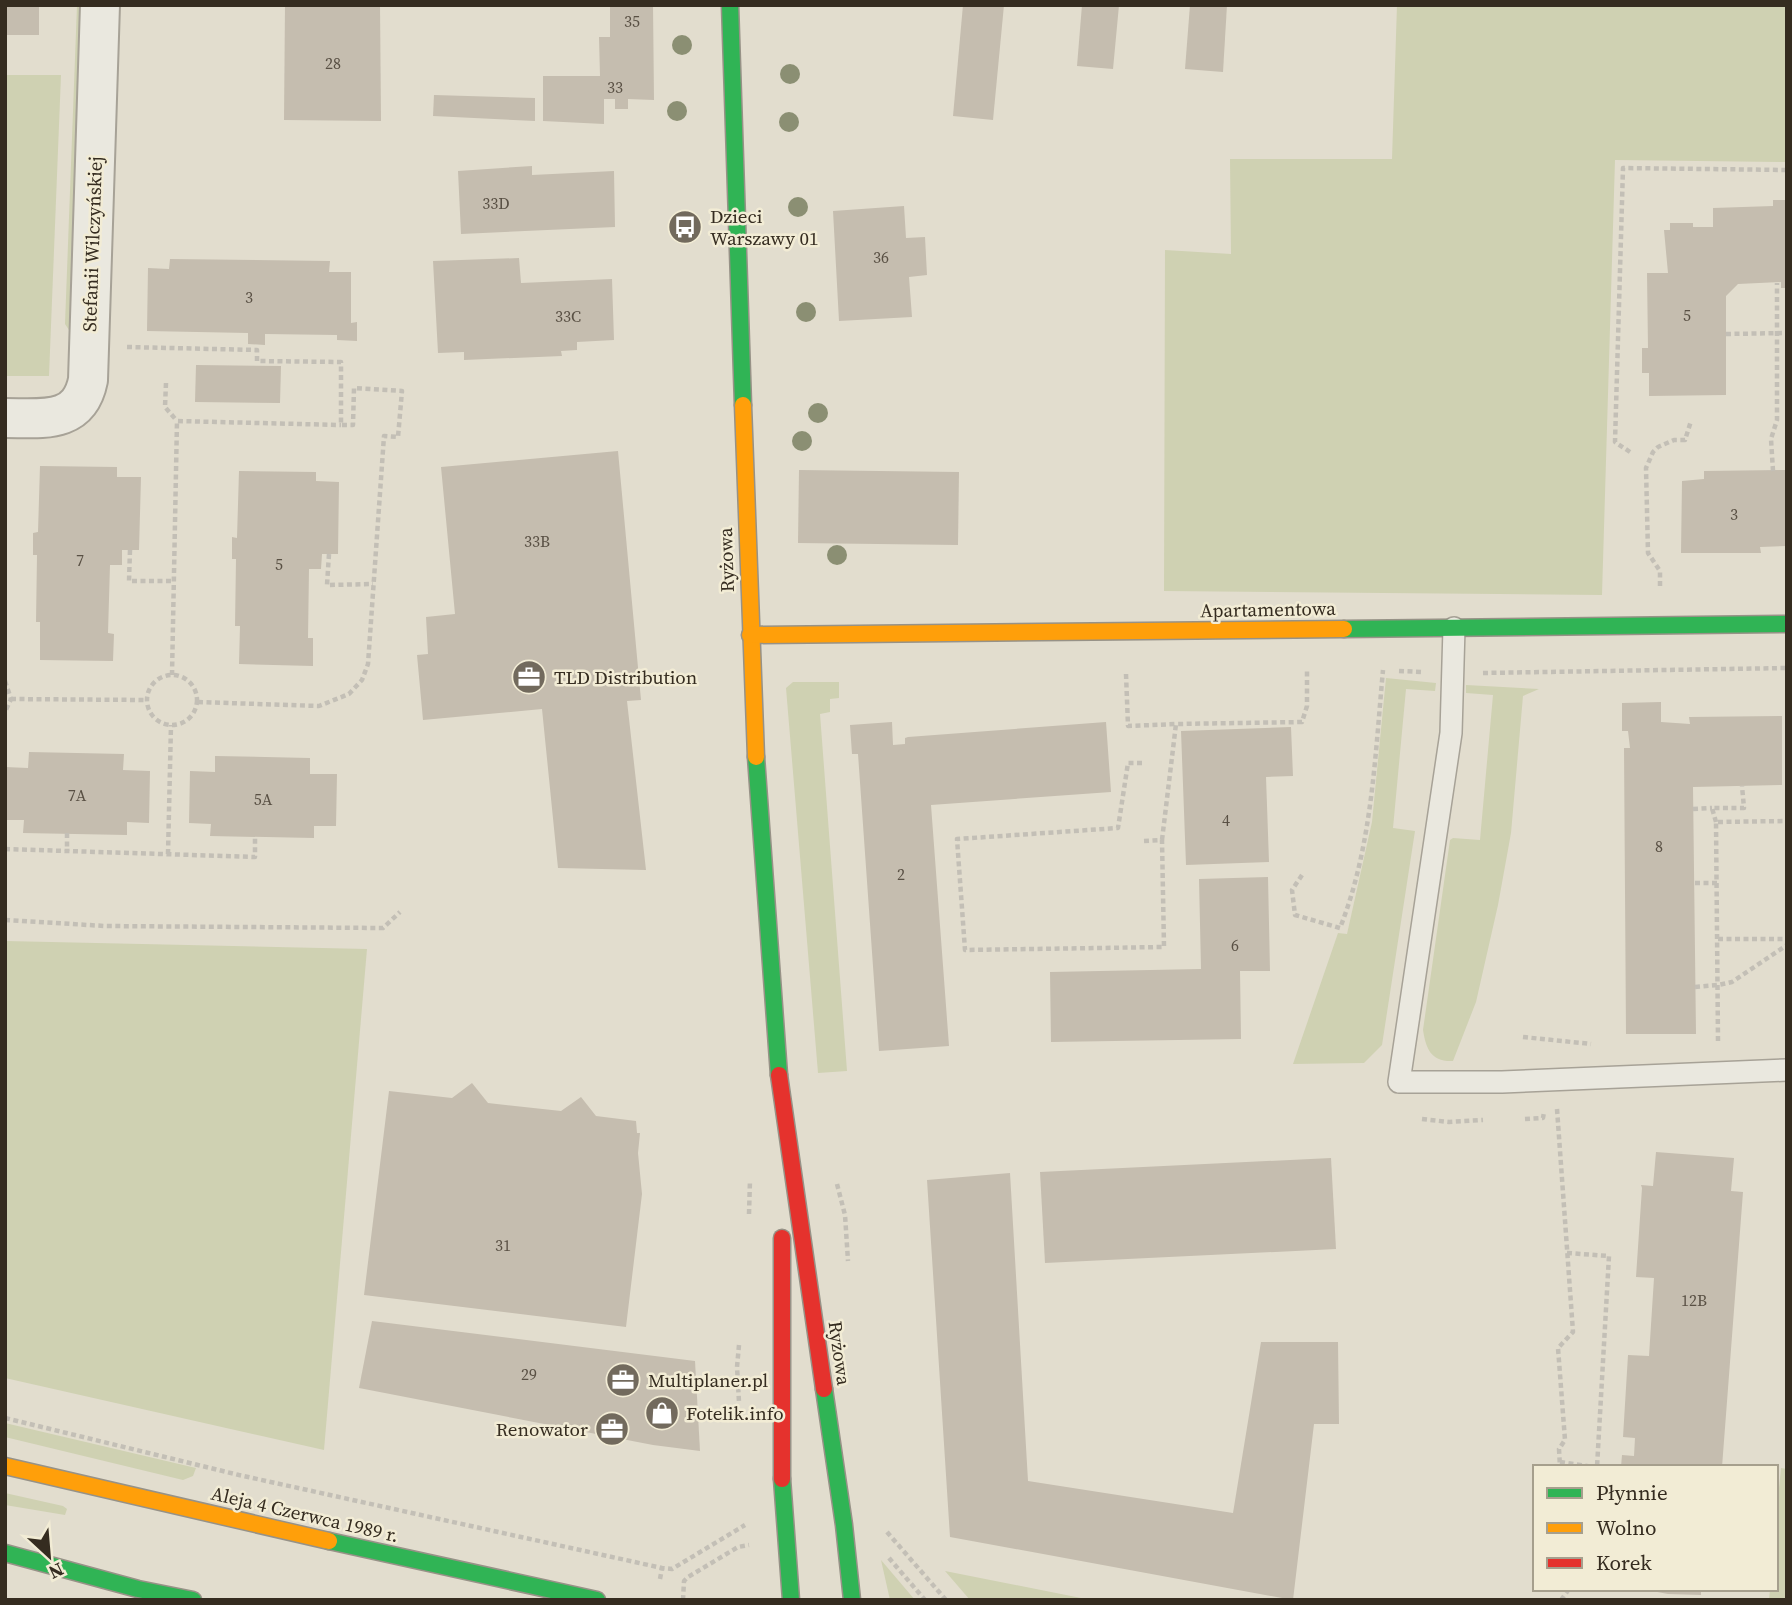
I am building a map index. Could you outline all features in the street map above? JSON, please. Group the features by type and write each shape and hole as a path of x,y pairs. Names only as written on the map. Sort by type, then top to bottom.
{"street":[{"name":"Stefanii Wilczyńskiej","path":"5,418 40,418 67,413 76,407 88,380 100,5"},
{"name":"Ryżowa","path":"730,5 756,770 783,1113 842,1511 852,1600"},
{"name":"Apartamentowa","path":"750,635 1787,624"},
{"name":"Ryżowa","path":"783,1113 782,1493 791,1600"},
{"name":"Aleja 4 Czerwca 1989 r.","path":"5,1466 215,1516 597,1600"},
{"path":"5,1553 138,1589 193,1600"}],"lane":[{"path":"1454,628 1451,733 1399,1082 1502,1082 1787,1070"}],"path":[{"path":"1630,452 1615,442 1623,168 1787,170"},
{"path":"1773,471 1771,439 1777,420 1777,283"},
{"path":"1726,334 1787,332"},
{"path":"154,348 257,347 257,361 341,362 341,425"},
{"path":"166,383 165,407 177,421 172,675"},
{"path":"177,421 354,425 354,388 402,391 398,437 384,436 368,664 362,680 349,694 319,706 197,702"},
{"path":"1660,585 1660,570 1648,553 1646,468 1658,447 1674,440 1685,440 1691,421"},
{"path":"130,550 129,581 173,581"},
{"path":"329,554 327,585 373,584"},
{"path":"1126,674 1128,726 1302,722 1307,706 1307,670"},
{"path":"1302,876 1292,890 1295,915 1340,928 1350,903 1363,849 1374,777 1383,670"},
{"path":"172,675 184,678 192,684 197,693 194,713 187,721 178,725 158,722 150,715 146,700 157,679 172,675"},
{"path":"5,681 11,699 5,712"},
{"path":"11,699 146,700"},
{"path":"1142,763 1128,763 1118,828 957,838 965,950 1164,947 1162,840 1176,724"},
{"path":"168,854 171,725"},
{"path":"1693,808 1744,808 1742,786"},
{"path":"1705,1041 1718,1041 1716,822 1712,808"},
{"path":"1716,822 1787,821"},
{"path":"67,833 67,851"},
{"path":"5,849 255,856 256,837"},
{"path":"1143,841 1162,840"},
{"path":"1695,883 1717,883"},
{"path":"5,920 105,926 383,928 400,912"},
{"path":"1717,939 1787,939"},
{"path":"1695,987 1732,982 1787,945"},
{"path":"1523,1037 1594,1044"},
{"path":"1556,1104 1573,1332 1558,1348 1565,1440 1559,1449 1560,1464"},
{"path":"1422,1119 1449,1122 1483,1120"},
{"path":"1567,1254 1609,1256 1595,1465"},
{"path":"5,1419 239,1475 662,1568 672,1569 745,1525 752,1524"},
{"path":"882,1526 946,1600"},
{"path":"683,1600 684,1581 688,1577 744,1545"},
{"path":"888,1557 925,1600"},
{"path":"660,1580 662,1568"}],"green space":[{"path":"77,5 83,5 73,330 69,330 65,324"},
{"path":"1397,5 1787,5 1787,162 1615,160 1602,595 1164,591 1165,250 1231,254 1230,159 1392,159"},
{"path":"5,75 61,75 49,376 5,376"},
{"path":"1386,678 1436,683 1435,691 1406,689 1393,828 1415,831 1382,1045 1364,1063 1293,1064 1338,933 1347,934 1372,822"},
{"path":"793,682 839,682 839,698 830,699 830,712 820,714 847,1071 818,1073 786,688"},
{"path":"1466,685 1539,689 1523,696 1511,833 1476,1002 1453,1061 1446,1061 1431,1053 1423,1030 1450,840 1480,840 1493,695 1466,693"},
{"path":"5,941 367,949 324,1450 5,1378"},
{"path":"5,1423 196,1468 193,1476 183,1480 5,1437"},
{"path":"1781,1468 1787,1469 1787,1600 1769,1600 1770,1591 1778,1591 1778,1498"},
{"path":"5,1493 67,1509 65,1515 5,1505"},
{"path":"881,1560 915,1600 890,1600"},
{"path":"945,1571 1091,1600 970,1600"}],"building":[{"path":"5,5 39,5 39,35 5,35"},
{"path":"285,5 380,5 381,121 284,120"},
{"path":"610,5 653,5 654,100 628,99 628,109 615,109 615,99 604,99 604,124 543,121 543,76 600,76 599,37 610,37"},
{"path":"963,5 1004,5 993,120 953,116"},
{"path":"1082,5 1119,5 1113,69 1077,66"},
{"path":"1190,5 1227,5 1223,72 1185,69"},
{"path":"434,95 535,98 535,121 433,116"},
{"path":"532,166 532,175 614,171 615,227 461,234 458,171"},
{"path":"1773,200 1787,200 1787,288 1781,288 1781,282 1738,284 1726,296 1726,395 1649,396 1649,373 1642,373 1642,348 1648,348 1647,273 1668,273 1664,230 1670,230 1670,223 1693,223 1693,227 1713,227 1713,208 1773,206"},
{"path":"904,206 906,238 925,237 927,275 909,277 912,317 839,321 833,211"},
{"path":"519,258 521,283 612,279 614,340 577,342 577,350 561,351 562,356 464,360 464,352 438,353 433,261"},
{"path":"170,259 330,261 329,272 351,272 351,323 357,322 357,341 337,340 337,335 265,334 265,345 248,344 248,333 147,331 148,268 169,269"},
{"path":"196,365 281,366 280,403 195,402"},
{"path":"618,451 641,700 627,701 646,870 558,868 542,709 423,720 417,655 428,654 426,617 455,614 441,467"},
{"path":"40,466 117,467 117,477 141,477 139,550 122,550 122,565 110,565 108,633 114,634 113,661 40,660 40,622 36,622 37,555 33,555 33,533 38,532"},
{"path":"799,470 959,472 958,545 798,543"},
{"path":"1787,470 1787,546 1760,547 1761,553 1681,553 1682,481 1704,479 1704,471"},
{"path":"239,471 316,472 316,481 339,482 338,554 322,554 321,569 309,569 308,638 313,638 313,666 239,664 240,626 235,626 236,559 232,559 232,537 237,538"},
{"path":"1661,702 1661,722 1690,724 1689,717 1782,716 1782,785 1693,787 1696,1034 1626,1034 1624,748 1630,748 1628,731 1622,731 1622,703"},
{"path":"892,722 893,745 905,744 905,738 908,737 1106,722 1111,792 931,805 949,1046 879,1051 858,754 852,754 850,725"},
{"path":"1291,727 1293,776 1266,777 1269,862 1186,865 1181,731"},
{"path":"29,752 124,754 123,770 150,771 149,823 127,822 127,835 23,833 24,820 5,820 5,767 28,768"},
{"path":"215,756 310,758 310,774 337,774 336,826 314,826 314,838 210,836 211,824 189,823 190,771 215,772"},
{"path":"1268,877 1270,971 1240,971 1241,1039 1051,1042 1050,972 1201,969 1199,879"},
{"path":"472,1083 488,1103 561,1111 581,1097 596,1116 636,1121 637,1133 640,1133 638,1153 642,1194 626,1327 364,1295 389,1091 452,1098"},
{"path":"1656,1152 1734,1158 1731,1191 1743,1192 1722,1465 1621,1465 1622,1455 1634,1456 1635,1438 1623,1437 1628,1355 1649,1356 1654,1278 1636,1277 1641,1185 1653,1186"},
{"path":"1331,1158 1336,1249 1045,1263 1040,1172"},
{"path":"1010,1173 1028,1481 1233,1513 1261,1342 1338,1342 1339,1424 1314,1424 1293,1600 950,1537 927,1180"},
{"path":"372,1321 695,1361 700,1451 653,1445 359,1388"},
{"path":"1652,1591 1701,1591 1701,1595"}],"traffic: fast":[{"path":"730,5 743,405"},
{"path":"1344,629 1787,624"},
{"path":"756,757 779,1075"},
{"path":"824,1389 852,1600"},
{"path":"782,1479 791,1600"},
{"path":"329,1541 597,1600"},
{"path":"5,1553 138,1589 193,1600"}],"traffic: slow":[{"path":"743,405 756,757"},
{"path":"750,635 1344,629"},
{"path":"5,1466 329,1541"}],"traffic: jam":[{"path":"779,1075 824,1389"},
{"path":"782,1238 782,1479"}],"place":[{"name":"Dzieci Warszawy 01","path":"685,227"},
{"name":"TLD Distribution","path":"529,677"},
{"name":"Multiplaner.pl","path":"623,1380"},
{"name":"Fotelik.info","path":"662,1413"},
{"name":"Renowator","path":"612,1429"}]}
